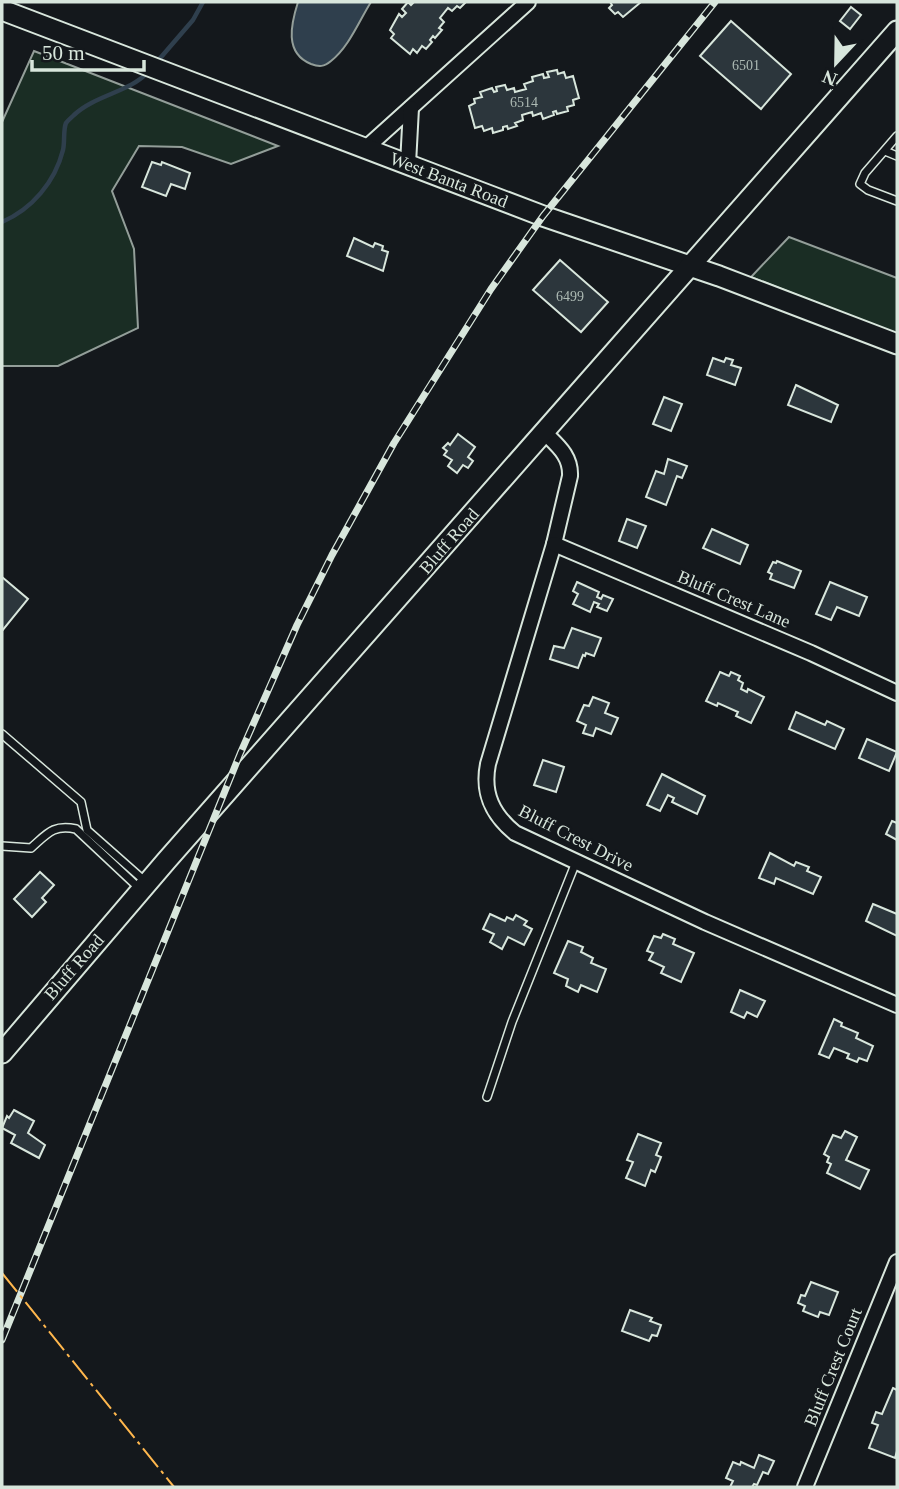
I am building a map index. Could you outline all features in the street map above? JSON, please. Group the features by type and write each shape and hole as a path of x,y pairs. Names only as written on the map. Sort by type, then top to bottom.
{"main road":[{"name":"West Banta Road","path":"2,10 550,219 897,345"},
{"name":"Bluff Road","path":"2,1053 144,887 897,31"}],"street":[{"path":"366,148 528,2"},
{"path":"408,164 411,108"},
{"name":"Bluff Crest Drive","path":"545,433 565,454 571,468 554,544 488,764 486,785 495,813 510,828 576,861 705,922 897,1005"},
{"name":"Bluff Crest Lane","path":"554,544 811,653 897,693"},
{"name":"Bluff Crest Court","path":"805,1487 897,1262"}],"lane":[{"path":"897,136 865,173 860,184 868,190 897,201"},
{"path":"885,151 897,156"},
{"path":"2,734 81,802 87,830 144,887"},
{"path":"2,846 31,848 52,830 62,826 76,829 144,887"},
{"path":"487,1097 512,1022 576,861"}],"green space":[{"path":"34,51 278,146 231,164 182,147 139,146 112,191 134,249 138,328 58,366 2,366 2,122"},
{"path":"789,237 897,278 897,334 751,277"}],"water":[{"path":"298,2 371,2 343,49 328,63 319,66 302,59 293,45 293,19"}],"building":[{"path":"408,2 411,5 414,2 466,2 452,11 448,8 440,18 444,22 439,28 442,30 435,38 433,36 426,49 422,46 417,53 413,49 410,54 391,38 394,34 390,30 399,14 402,17 406,13 402,9"},
{"path":"610,2 641,2 623,17 609,8 612,5"},
{"path":"851,7 861,15 850,29 840,21"},
{"path":"731,21 791,74 761,109 700,56"},
{"path":"557,70 558,74 564,72 566,78 573,76 579,98 573,100 574,105 567,107 568,111 557,114 556,111 553,112 554,115 543,119 541,113 533,116 532,112 522,115 523,120 515,123 517,126 508,129 507,126 503,127 503,130 493,133 492,128 484,131 482,126 475,128 469,106 475,103 474,99 482,97 480,92 492,88 494,92 497,91 496,87 505,85 507,90 514,88 515,92 526,89 524,84 533,81 532,77 543,74 544,78 549,77 547,72"},
{"path":"152,162 161,165 162,162 190,173 185,189 171,184 166,196 142,187"},
{"path":"354,238 373,247 375,243 383,246 382,250 388,252 383,271 347,256"},
{"path":"560,260 608,302 581,332 533,290"},
{"path":"713,358 724,362 726,358 733,360 731,365 741,368 735,385 707,375"},
{"path":"796,385 838,405 831,422 788,405"},
{"path":"664,397 682,404 671,431 653,424"},
{"path":"458,434 475,447 468,457 473,461 468,468 463,465 457,473 448,466 452,460 444,455 447,451 443,448 448,443 450,445"},
{"path":"668,459 687,466 682,478 677,476 666,505 646,497 656,471 664,474"},
{"path":"627,519 646,526 637,548 619,541"},
{"path":"712,529 748,545 740,564 703,548"},
{"path":"777,561 801,571 794,588 770,579 772,574 768,572 773,562"},
{"path":"2,577 28,599 2,631"},
{"path":"577,582 599,592 597,597 601,599 603,595 613,599 607,611 597,607 599,604 594,602 590,612 573,604 578,594 573,591"},
{"path":"830,582 867,597 859,616 837,607 831,620 816,614"},
{"path":"572,628 601,638 594,656 586,653 583,655 578,668 550,659 554,646 564,648"},
{"path":"720,672 729,676 731,672 740,676 738,680 743,683 741,689 747,692 748,689 764,697 751,723 736,716 738,712 706,701"},
{"path":"593,697 609,703 605,713 618,718 611,734 596,728 593,736 583,733 586,725 577,721 584,705 589,706"},
{"path":"796,712 825,725 827,721 844,729 835,749 789,729"},
{"path":"867,739 897,752 889,771 859,758"},
{"path":"543,760 564,767 556,792 534,785"},
{"path":"662,774 705,796 697,814 672,802 674,798 668,795 660,811 647,805"},
{"path":"892,821 897,823 897,840 886,834"},
{"path":"770,853 794,866 796,862 809,867 807,871 821,877 813,894 776,878 774,884 759,878"},
{"path":"40,872 54,885 42,898 46,902 32,917 14,899"},
{"path":"873,904 897,914 897,936 866,921"},
{"path":"490,914 505,921 507,917 513,920 516,915 527,921 524,925 532,929 524,945 508,937 502,949 490,942 494,934 483,929"},
{"path":"663,934 675,939 673,944 694,953 681,982 661,973 664,967 649,960 653,953 647,951 654,936 661,938"},
{"path":"568,941 583,947 581,952 593,958 591,963 606,969 597,992 581,985 578,992 566,986 568,979 554,973"},
{"path":"740,990 765,1001 757,1017 747,1012 744,1018 731,1012"},
{"path":"834,1019 842,1023 841,1026 858,1033 856,1038 873,1046 867,1061 859,1058 857,1062 847,1058 849,1054 834,1048 829,1058 819,1054"},
{"path":"14,1110 34,1121 28,1133 45,1145 39,1158 11,1143 15,1135 2,1128 7,1116 9,1118"},
{"path":"845,1131 857,1137 846,1160 869,1170 860,1189 827,1173 831,1164 827,1162 829,1157 824,1154 833,1135 841,1138"},
{"path":"638,1134 661,1143 656,1155 661,1157 655,1172 651,1170 645,1186 626,1178 633,1162 627,1160"},
{"path":"811,1282 838,1292 829,1315 820,1312 818,1317 803,1311 805,1306 798,1303 801,1295 805,1296"},
{"path":"630,1310 652,1318 650,1321 661,1325 657,1336 652,1335 649,1341 622,1331"},
{"path":"893,1388 897,1390 895,1458 869,1448 878,1425 872,1423 876,1412 882,1414"},
{"path":"759,1455 774,1461 768,1474 763,1472 757,1485 752,1487 730,1487 733,1481 726,1478 733,1462 740,1465 741,1462 754,1468"}],"waterway":[{"path":"156,63 193,20 203,2"},
{"path":"2,222 23,210 48,183 63,150 66,123 82,108 132,84 148,72"}],"railway":[{"path":"2,1340 240,754 297,625 332,555 394,443 491,289 543,216 715,2"}],"power":[{"path":"2,1273 174,1487"}]}
